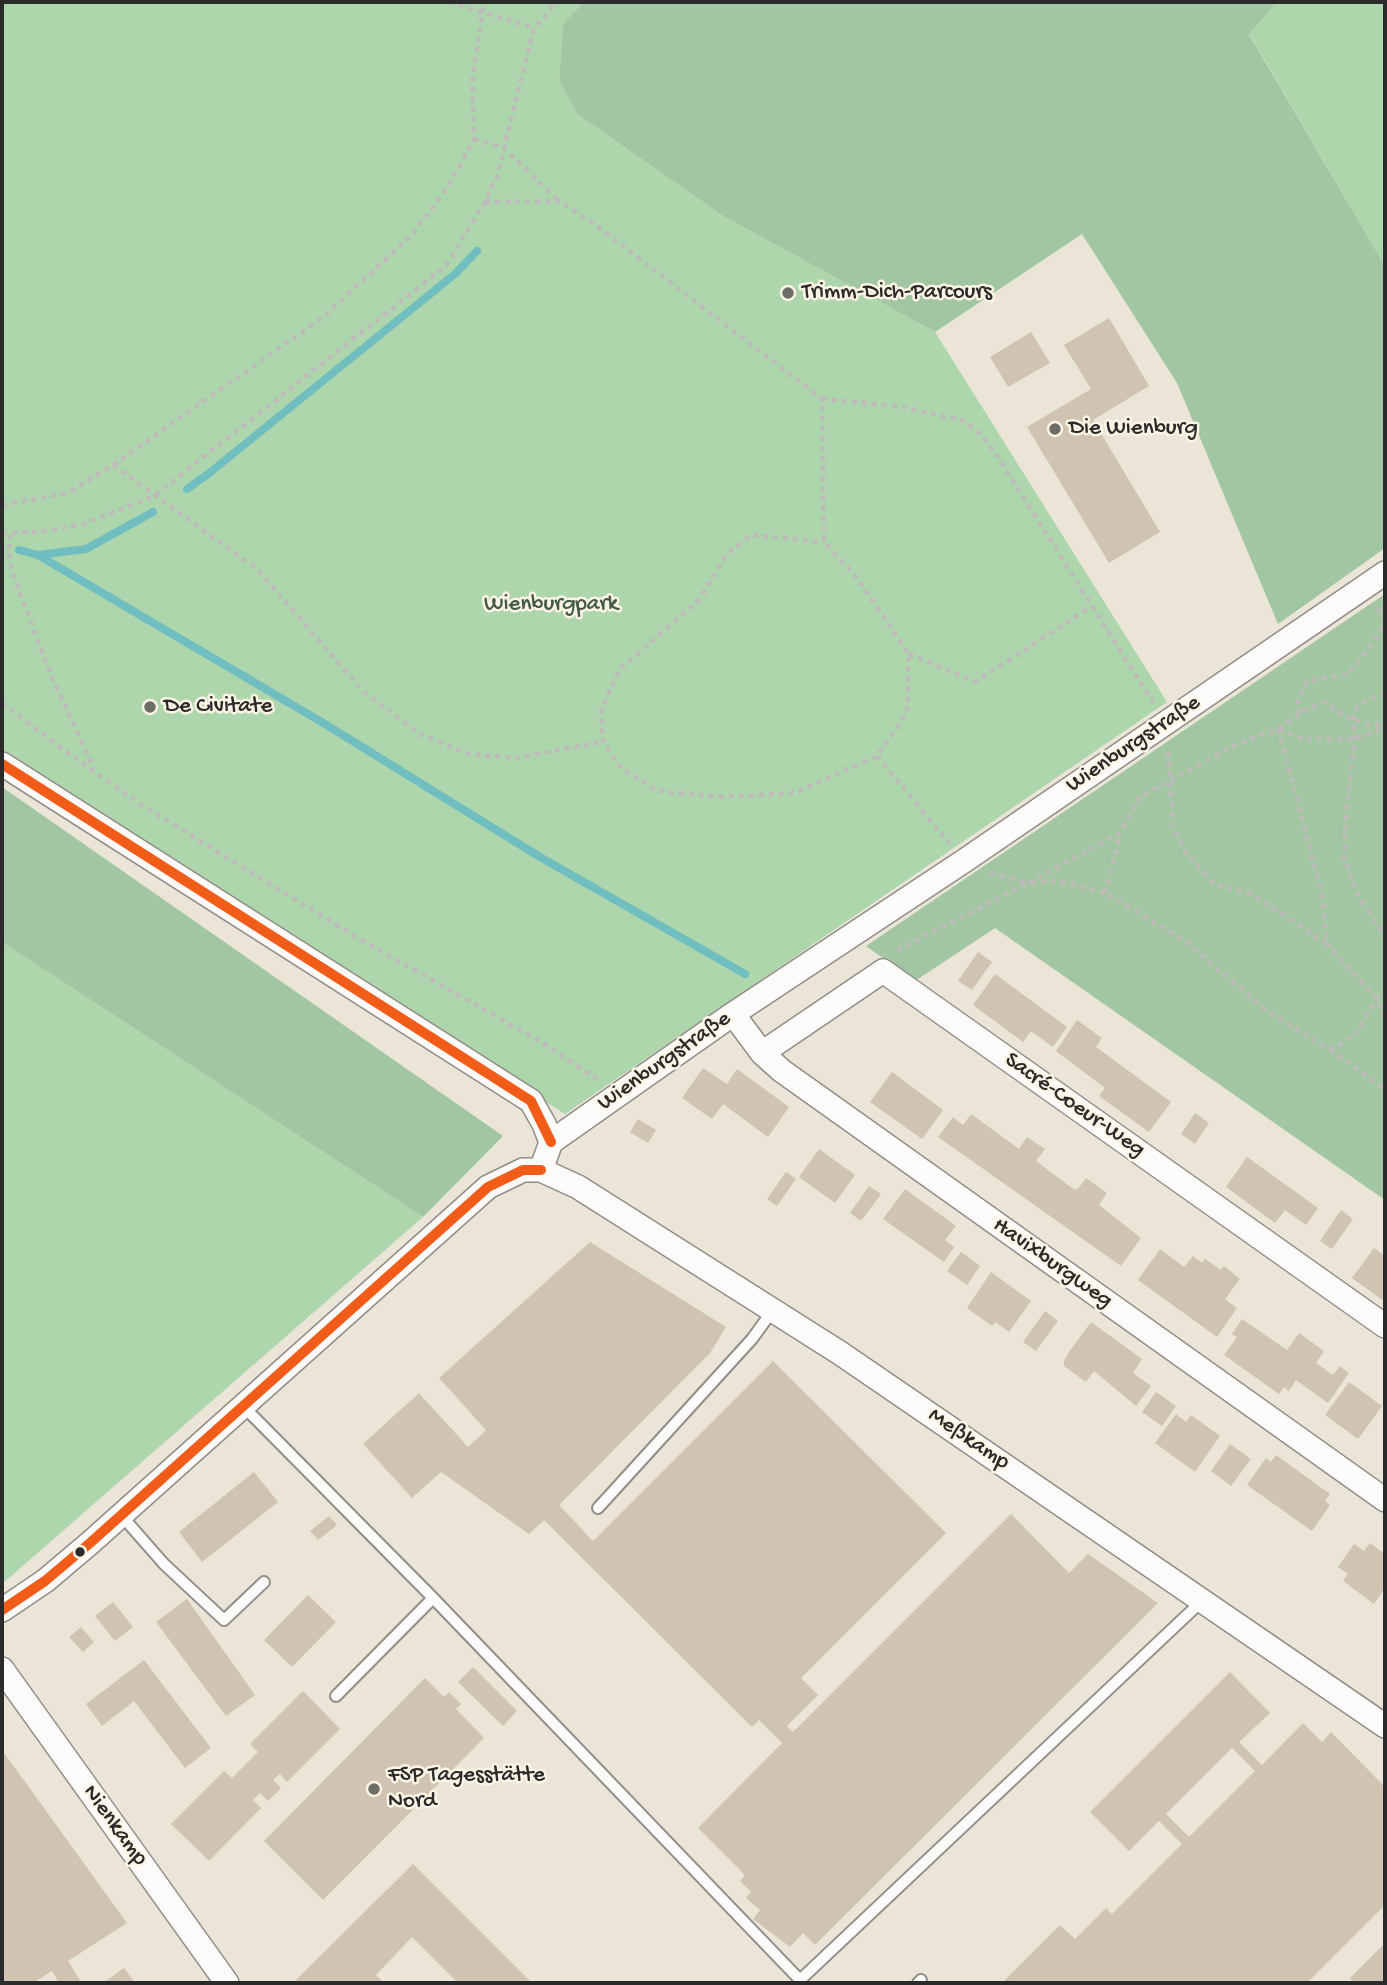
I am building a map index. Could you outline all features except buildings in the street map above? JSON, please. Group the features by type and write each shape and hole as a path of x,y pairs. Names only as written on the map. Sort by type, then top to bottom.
{"street":[{"name":"Wienburgstraße","path":"551,1142 733,1014 964,862 1377,579"},
{"path":"2,764 531,1101 551,1142 541,1170 523,1170 488,1187 121,1516 45,1581 2,1610"},
{"path":"762,1053 883,971"},
{"name":"Sacré-Coeur-Weg","path":"883,971 1385,1326"},
{"name":"Havixburgweg","path":"733,1014 762,1053 782,1071 1385,1500"},
{"name":"Meßkamp","path":"541,1170 578,1187 840,1353 1385,1726"},
{"name":"Nienkamp","path":"2,1669 227,1983"}],"lane":[{"path":"598,1508 752,1339 773,1310"},
{"path":"243,1406 433,1598 800,1980 1203,1600"},
{"path":"121,1516 164,1564 224,1620 264,1582"},
{"path":"336,1696 433,1598"}],"path":[{"path":"449,2 534,28"},
{"path":"2,505 68,493 113,465 322,318 411,236 448,187 474,139 472,82 484,2"},
{"path":"2,533 48,531 86,523 154,496 446,266 485,202 497,176 534,28 557,2"},
{"path":"474,139 504,148 559,201 593,223 822,399 898,406 964,421 981,435 994,451 1166,723 1174,826 1186,853 1215,885 1252,894 1327,944 1377,999 1385,1020"},
{"path":"485,202 559,201"},
{"path":"822,399 824,542"},
{"path":"113,465 257,569 362,690 421,736 469,754 516,758 603,742"},
{"path":"10,534 12,572 50,673 94,770"},
{"path":"909,654 907,713 877,756 795,793 722,797 658,791 621,768 603,742 601,710 619,670 699,600 727,554 751,535 824,542 854,574 909,654 975,682 1092,606"},
{"path":"1299,714 1298,700 1307,681 1348,674 1376,639 1384,622 1377,579"},
{"path":"1385,693 1367,700 1357,708 1353,721 1355,739 1344,858 1360,899 1385,937"},
{"path":"1106,893 1120,834 1140,797 1237,744 1278,729 1299,714 1324,702 1353,721 1385,727"},
{"path":"2,703 140,804 595,1076 613,1099"},
{"path":"1278,729 1302,739 1355,739 1385,727"},
{"path":"1278,729 1322,894 1327,944"},
{"path":"877,756 964,862 981,871 1028,883 1057,881 1106,893 1186,942 1267,1011 1330,1050 1385,1090"},
{"path":"883,971 889,954 1120,834"},
{"path":"1330,1050 1356,1034 1377,999 1385,991"}],"green space":[{"name":"Wienburgpark","path":"2,2 584,2 563,24 559,80 577,114 723,216 935,332 1167,702 565,1114 2,757"},
{"path":"584,2 1277,2 1249,34 1385,266 1385,548 1278,624 1177,383 1082,234 935,332 723,216 577,114 559,80 563,24"},
{"path":"1277,2 1385,2 1385,266 1249,33"},
{"path":"1385,594 1385,1200 995,928 915,981 866,946"},
{"path":"2,787 503,1136 423,1217 2,942"},
{"path":"2,942 423,1217 2,1584"}],"waterway":[{"path":"187,489 455,274 477,251"},
{"path":"38,555 86,549 153,512"},
{"path":"19,550 38,555 325,724 540,857 745,974"}],"transit line":[{"path":"2,764 531,1101 551,1142"},
{"path":"2,1610 45,1581 90,1543 488,1187 523,1170 541,1170"}],"place":[{"name":"Trimm-Dich-Parcours","path":"788,293"},
{"name":"Die Wienburg","path":"1055,429"},
{"name":"De Civitate","path":"150,707"},
{"name":"FSP Tagesstätte Nord","path":"374,1789"}]}
